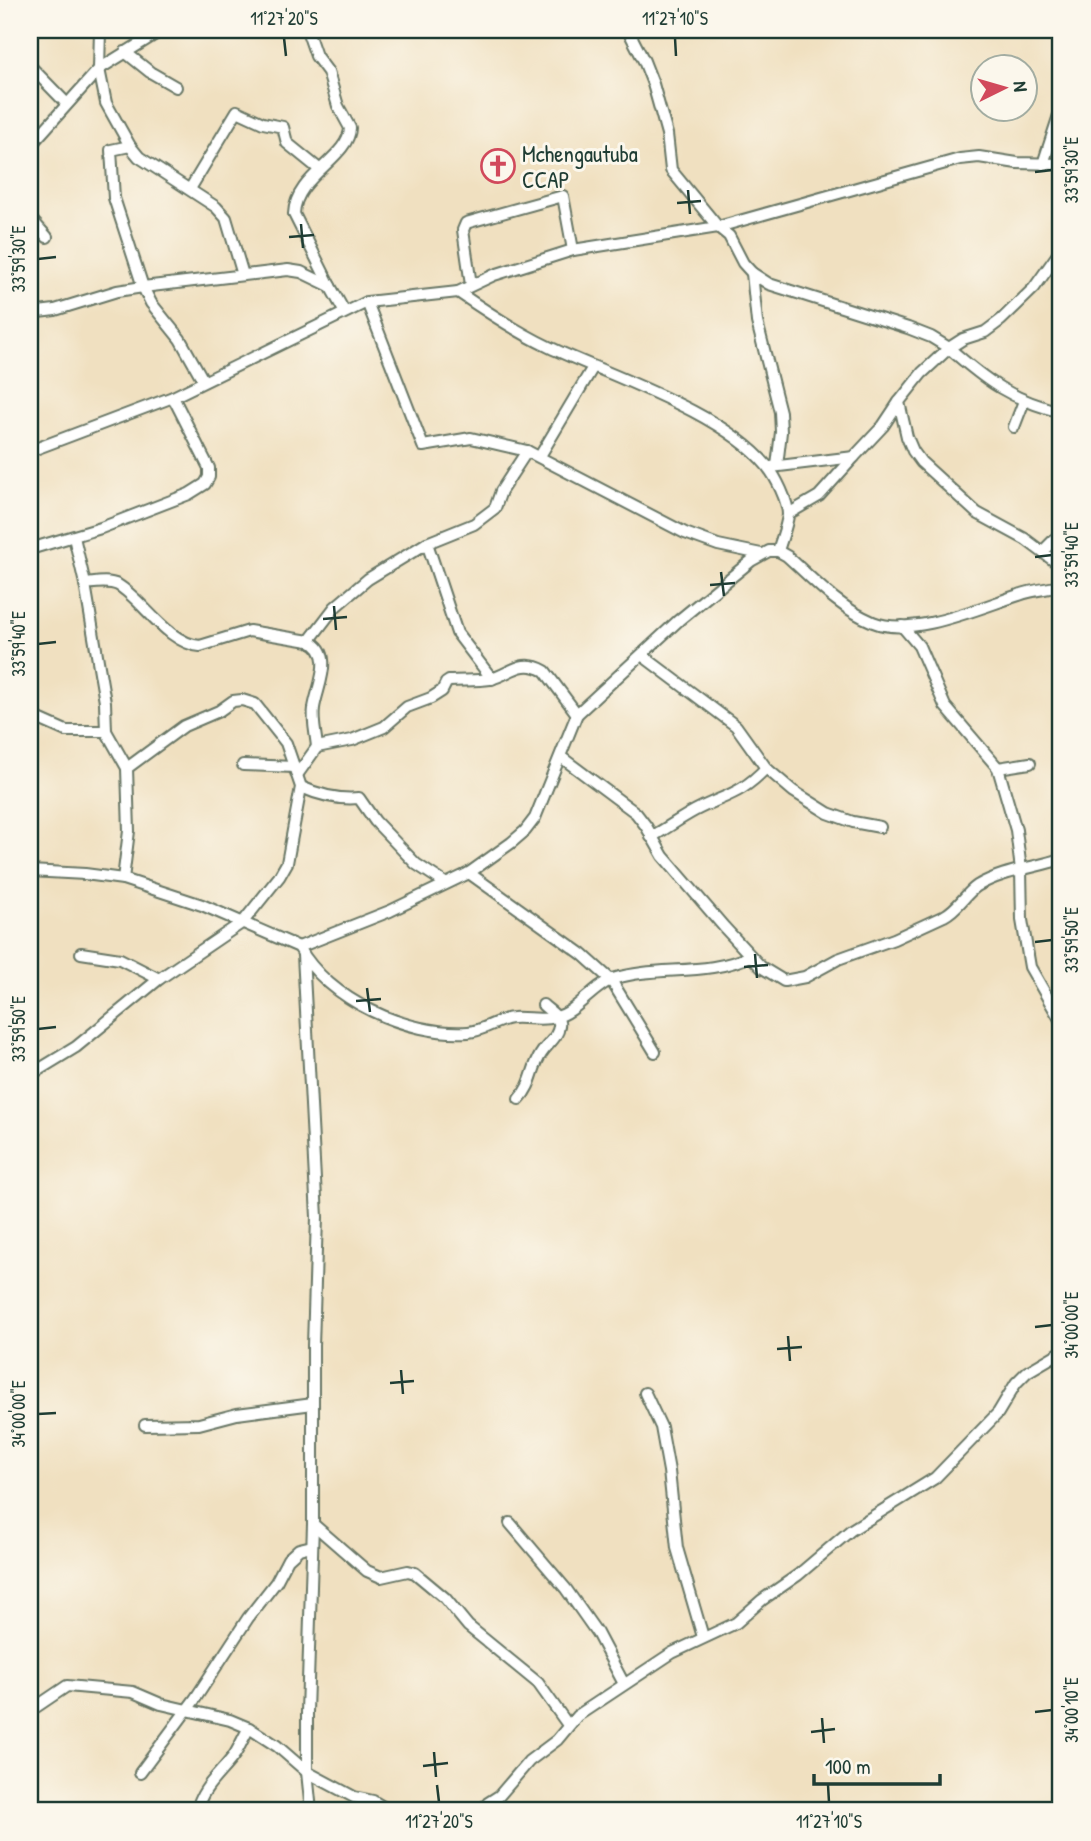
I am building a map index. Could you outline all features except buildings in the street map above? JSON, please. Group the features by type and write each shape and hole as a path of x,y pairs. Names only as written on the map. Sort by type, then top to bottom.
{"street":[{"path":"100,30 99,69 108,109 136,154 216,207 226,218 243,275"},
{"path":"30,146 99,69 162,30"},
{"path":"307,30 316,56 328,72 338,106 350,128 346,144 319,169 297,198 294,214 344,311"},
{"path":"628,30 645,61 653,84 667,134 671,170 718,227 729,236 743,263 752,272 779,288 931,337 949,348 988,382 1024,401 1061,412"},
{"path":"1056,30 1061,40"},
{"path":"125,52 150,72 176,87"},
{"path":"30,66 67,104"},
{"path":"1042,164 1061,109"},
{"path":"190,189 237,111 263,123 283,127 287,143 319,169"},
{"path":"130,146 111,150 114,198 143,287 151,303 180,340 202,380"},
{"path":"30,451 173,397 202,380 367,302 458,292 494,275 573,250 718,227 960,159 1061,164"},
{"path":"471,285 463,230 466,223 563,196 573,250"},
{"path":"30,218 47,237"},
{"path":"788,514 819,496 883,426 908,388 949,348 985,332 1001,320 1034,288 1061,250"},
{"path":"30,313 55,310 117,291 288,270 301,272 330,285"},
{"path":"752,272 757,322 780,412 781,432 772,467"},
{"path":"458,292 524,334 706,420 734,437 772,467 788,514 778,551"},
{"path":"367,302 423,446 471,438 540,456 685,533 719,545 761,554 778,551 837,601 873,622 902,626 956,616 1024,593 1061,586"},
{"path":"540,456 593,367"},
{"path":"30,549 74,537 168,503 205,484 209,477 209,468 173,397"},
{"path":"1014,426 1024,401"},
{"path":"899,402 913,451 921,462 977,513 1042,551 1061,566"},
{"path":"309,641 335,607 368,579 427,543 474,524 495,508 501,491 527,451"},
{"path":"772,467 854,457"},
{"path":"1042,551 1061,533"},
{"path":"74,537 85,584 105,702 106,732 127,768 129,831 123,879"},
{"path":"427,543 457,633 492,679"},
{"path":"301,951 469,873 525,831 535,818 577,714 679,620 761,554"},
{"path":"85,584 105,582 118,586 151,617 192,646 200,646 244,631 316,644 320,650 324,671 313,710 317,747"},
{"path":"902,626 919,646 945,706 998,768 1016,830 1021,870 1022,920 1030,967 1061,1021"},
{"path":"643,656 736,726 766,768 817,807 853,822 880,827"},
{"path":"296,771 317,747 352,740 384,727 407,707 442,691 447,681 492,679 517,667 542,669 577,714"},
{"path":"30,1075 76,1047 159,979 243,922 287,863 301,787 286,743 261,709 249,701 239,699 184,726 127,768"},
{"path":"30,715 66,731 106,732"},
{"path":"561,757 630,807 646,826 663,856 750,956 764,970 780,980 805,977 838,959 894,939 944,916 952,912 980,884 1061,859"},
{"path":"998,768 1030,762"},
{"path":"243,765 296,771"},
{"path":"651,837 701,807 736,794 752,783 766,768"},
{"path":"301,787 317,794 346,799 359,798 375,821 416,864 445,883"},
{"path":"30,871 123,879 202,905 301,951 327,981 372,1011 410,1026 448,1032 471,1032 508,1018 557,1017 611,980 650,972 717,966 750,956"},
{"path":"469,873 575,948 611,980 655,1052"},
{"path":"301,951 317,1217 313,1524 307,1712 307,1772 311,1811"},
{"path":"81,953 120,959 159,979"},
{"path":"519,1099 527,1090 539,1056 555,1038 560,1025 557,1017 543,1005"},
{"path":"481,1811 488,1802 499,1796 529,1761 557,1740 577,1716 672,1653 746,1617 762,1600 852,1530 934,1478 998,1413 1016,1383 1027,1372 1061,1352"},
{"path":"645,1393 661,1427 677,1548 703,1637"},
{"path":"145,1424 199,1424 237,1414 313,1404"},
{"path":"510,1523 566,1589 597,1633 624,1684"},
{"path":"313,1524 367,1571 381,1577 408,1571 415,1573 445,1598 468,1626 538,1683 568,1725"},
{"path":"140,1773 248,1618 276,1583 289,1559 299,1549 312,1546"},
{"path":"30,1711 59,1690 74,1686 133,1692 249,1728 277,1746 307,1772 390,1811"},
{"path":"197,1811 215,1775 234,1755 249,1728"}],"place":[{"name":"Mchengautuba CCAP","path":"498,166"}]}
